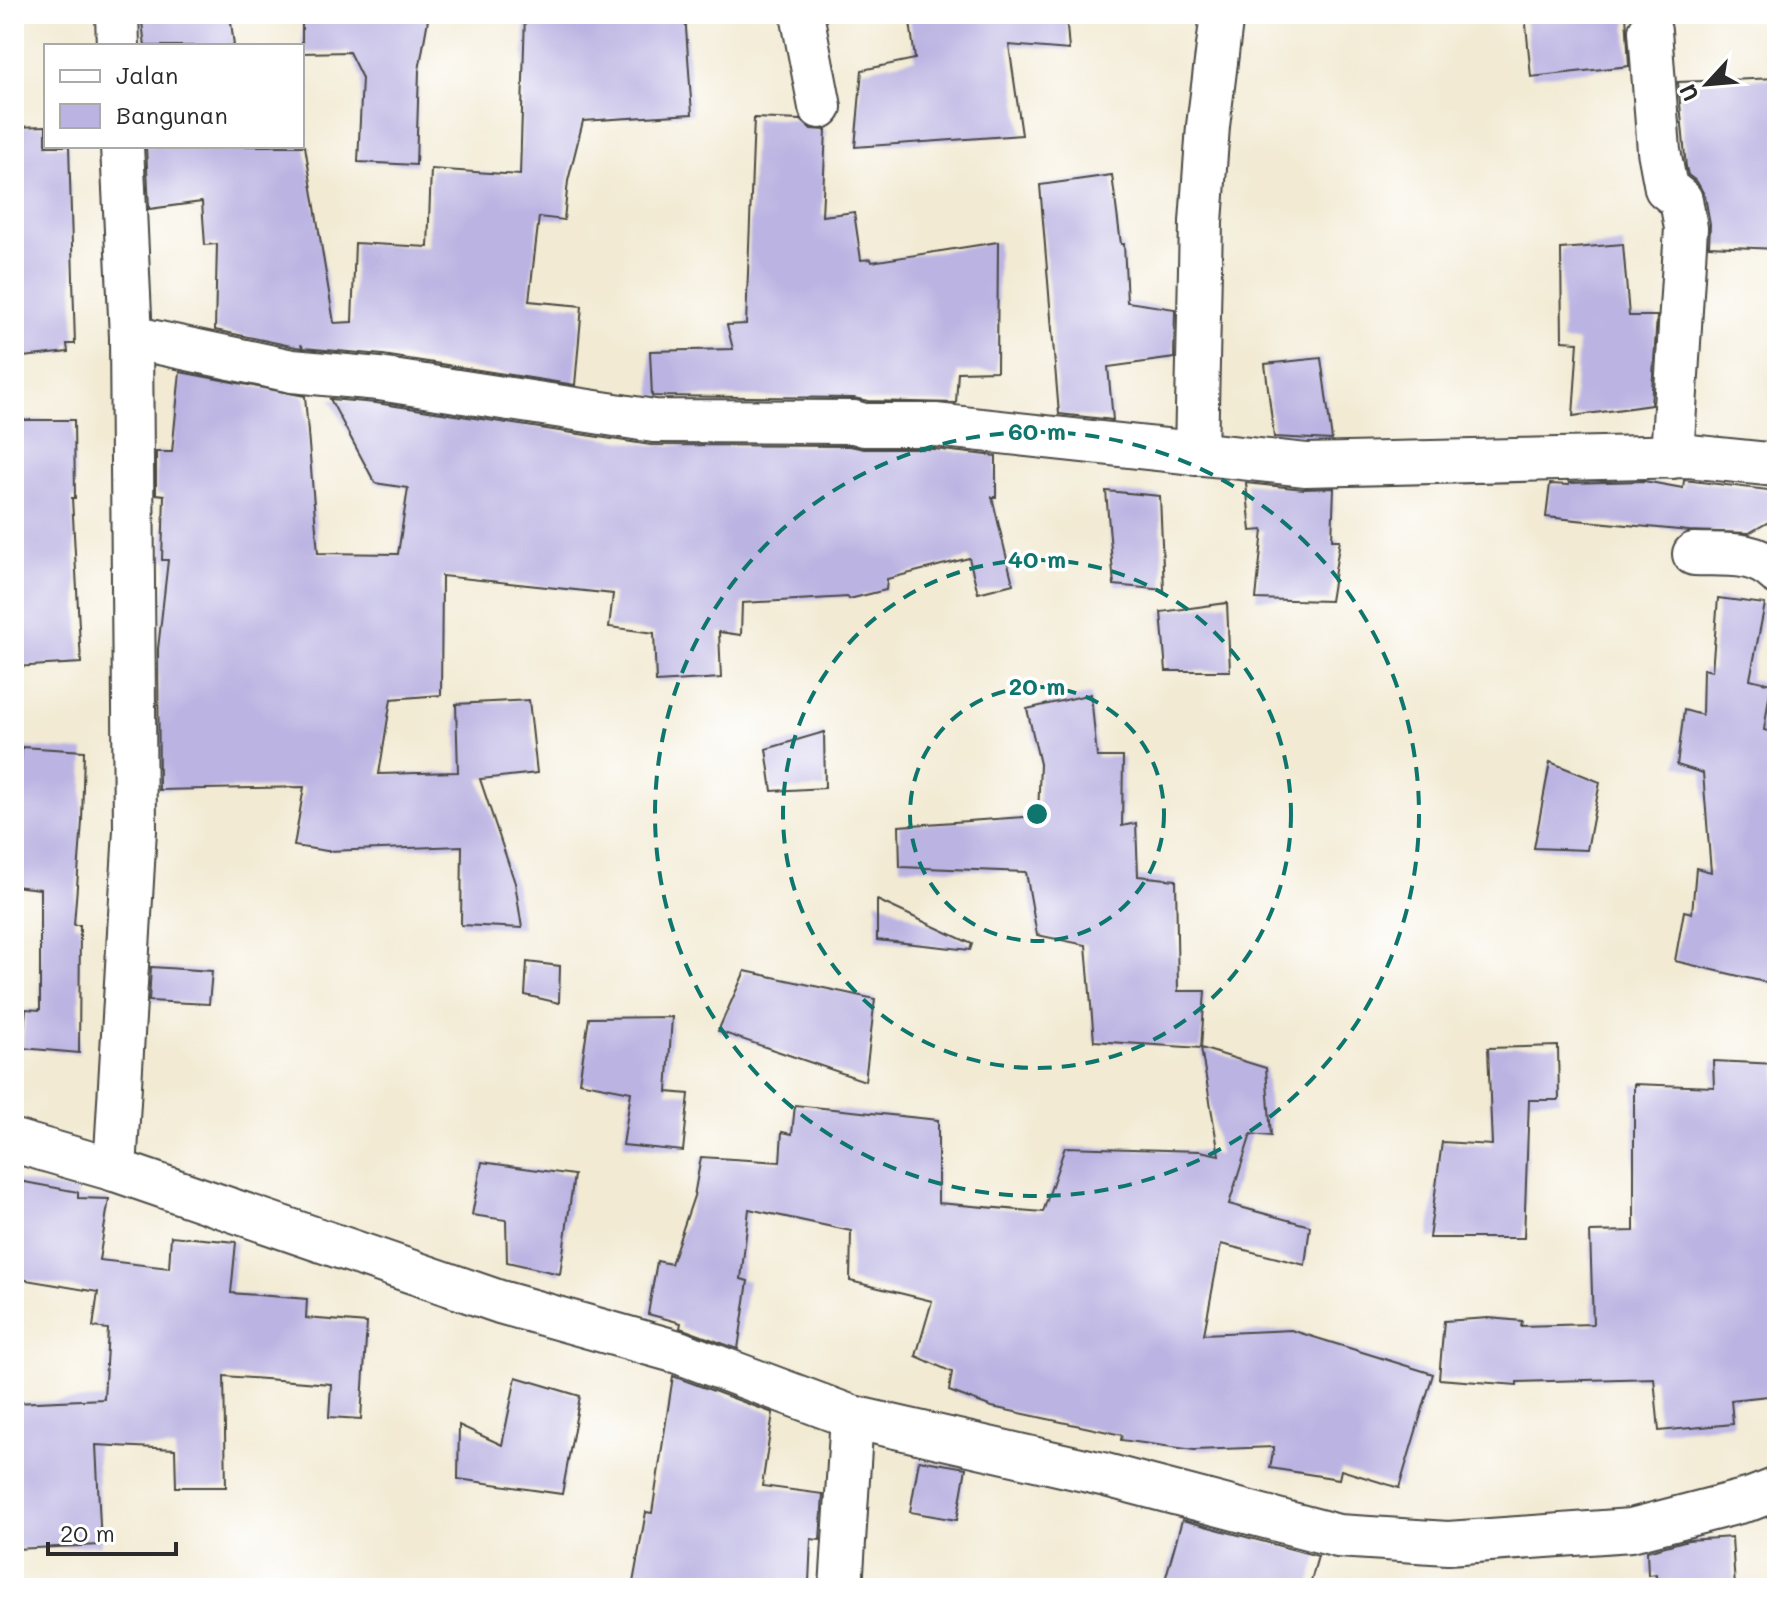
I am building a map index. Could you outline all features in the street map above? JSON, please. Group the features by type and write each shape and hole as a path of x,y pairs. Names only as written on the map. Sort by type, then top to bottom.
{"street":[{"path":"117,14 118,44"},
{"path":"802,14 820,107"},
{"path":"1196,454 1201,222 1208,126 1222,14"},
{"path":"1650,31 1659,151 1666,188 1681,200 1686,228 1672,457"},
{"path":"115,1170 135,830 131,337 122,148"},
{"path":"131,337 292,371 379,379 654,421 935,425 1306,465 1672,457 1777,465"},
{"path":"1694,554 1747,555 1769,565 1777,573"},
{"path":"14,1141 115,1170 500,1302 678,1352 852,1417 1102,1474 1338,1536 1448,1543 1631,1530 1751,1499 1777,1489"},
{"path":"841,1588 852,1417"}],"building":[{"path":"141,14 230,14 234,44 145,44"},
{"path":"302,14 429,14 419,70 416,165 358,162 362,78 349,52 304,53"},
{"path":"525,14 685,14 692,114 583,121 568,181 564,220 539,217 529,301 582,306 575,385 383,355 303,348 301,344 302,348 215,330 217,244 205,245 202,202 149,209 146,148 305,146 334,323 352,322 355,243 428,247 431,169 520,175"},
{"path":"909,14 1066,14 1069,50 1009,45 1022,135 855,147 862,70 915,59"},
{"path":"1525,14 1626,14 1629,66 1531,77"},
{"path":"1777,78 1777,249 1709,246 1710,224 1705,196 1697,182 1688,175 1686,167 1678,82"},
{"path":"754,118 801,120 811,129 826,130 822,216 854,212 861,260 871,259 872,262 998,242 997,371 958,372 956,403 854,398 652,396 650,351 733,349 727,325 746,324"},
{"path":"44,126 44,148 69,148 75,344 67,344 68,352 14,358 14,127"},
{"path":"1112,175 1121,244 1124,244 1127,302 1175,309 1174,358 1108,367 1113,420 1059,414 1040,185"},
{"path":"1623,244 1629,316 1657,316 1651,405 1573,416 1578,342 1562,341 1561,249"},
{"path":"1321,358 1332,440 1274,437 1265,364"},
{"path":"180,372 305,396 318,553 398,554 408,488 375,483 330,399 376,403 651,445 850,446 864,449 934,449 996,456 996,497 992,497 1013,584 978,593 969,558 887,579 886,590 849,599 742,603 741,635 719,632 721,678 656,682 654,633 609,627 613,594 442,576 441,695 391,699 379,774 458,772 456,704 529,700 537,773 480,779 515,883 522,928 461,925 462,846 327,851 294,846 304,787 159,790 158,649 168,560 162,560 164,495 156,494 156,452 172,452"},
{"path":"14,420 74,420 75,498 72,498 81,663 14,667"},
{"path":"1684,480 1777,491 1772,520 1749,533 1689,531 1546,517 1550,484 1644,481 1683,488"},
{"path":"1246,483 1304,489 1334,488 1332,540 1340,540 1330,601 1256,599 1263,530 1251,531"},
{"path":"1106,491 1160,496 1164,590 1114,585"},
{"path":"1718,598 1765,604 1750,679 1771,684 1764,730 1777,733 1777,985 1675,961 1684,911 1692,913 1696,868 1711,872 1703,773 1677,765 1684,710 1702,715 1703,669 1712,671"},
{"path":"1227,603 1230,671 1166,671 1161,612"},
{"path":"1091,694 1097,757 1123,757 1122,826 1136,823 1138,876 1176,880 1178,991 1205,991 1201,1048 1094,1041 1086,945 1037,935 1026,872 900,867 899,826 1038,816 1040,764 1027,709"},
{"path":"824,732 825,788 772,791 766,749"},
{"path":"22,747 84,751 74,925 80,925 79,1053 22,1048 26,1009 40,1010 40,889 14,886 14,815 18,815"},
{"path":"1550,762 1600,782 1587,850 1534,848"},
{"path":"877,900 972,944 970,950 877,940"},
{"path":"527,962 560,966 559,1003 525,995"},
{"path":"151,967 212,971 209,1004 149,1001"},
{"path":"745,971 875,999 865,1081 718,1031"},
{"path":"672,1017 667,1092 689,1094 683,1151 623,1145 631,1092 579,1082 589,1018"},
{"path":"1558,1046 1559,1100 1529,1100 1524,1238 1429,1238 1442,1142 1492,1145 1488,1048"},
{"path":"1201,1048 1266,1068 1271,1136 1251,1134 1229,1204 1310,1226 1305,1265 1221,1244 1204,1334 1291,1330 1433,1374 1399,1488 1341,1470 1339,1479 1270,1468 1274,1447 1194,1450 1121,1440 1122,1435 992,1407 949,1391 952,1372 916,1356 932,1301 850,1281 851,1231 749,1209 741,1279 748,1281 738,1349 680,1328 681,1323 648,1314 657,1261 671,1264 694,1196 701,1157 780,1162 782,1132 792,1134 795,1105 938,1120 938,1203 1043,1212 1065,1147 1200,1151 1219,1155"},
{"path":"1713,1061 1777,1064 1777,1395 1731,1400 1733,1424 1659,1431 1654,1378 1517,1382 1517,1385 1439,1379 1444,1321 1489,1318 1522,1321 1521,1326 1593,1324 1590,1232 1634,1231 1634,1084 1714,1087"},
{"path":"482,1162 574,1175 560,1274 507,1262 506,1220 472,1215"},
{"path":"14,1180 78,1192 78,1198 109,1199 99,1260 169,1268 171,1236 236,1242 231,1293 307,1299 306,1318 367,1323 361,1419 329,1417 331,1384 224,1376 226,1487 176,1487 175,1449 96,1445 101,1545 14,1549 14,1403 104,1399 108,1329 93,1327 98,1292 14,1278"},
{"path":"673,1376 773,1413 762,1486 823,1494 820,1540 811,1539 809,1582 754,1579 753,1588 632,1588 646,1512 652,1513"},
{"path":"516,1377 580,1396 562,1494 458,1479 459,1425 502,1445"},
{"path":"919,1460 966,1468 957,1520 910,1512"},
{"path":"1182,1520 1318,1556 1309,1588 1192,1588 1165,1580"},
{"path":"1732,1537 1735,1588 1657,1588 1656,1574 1648,1575 1647,1551 1688,1540"}]}
